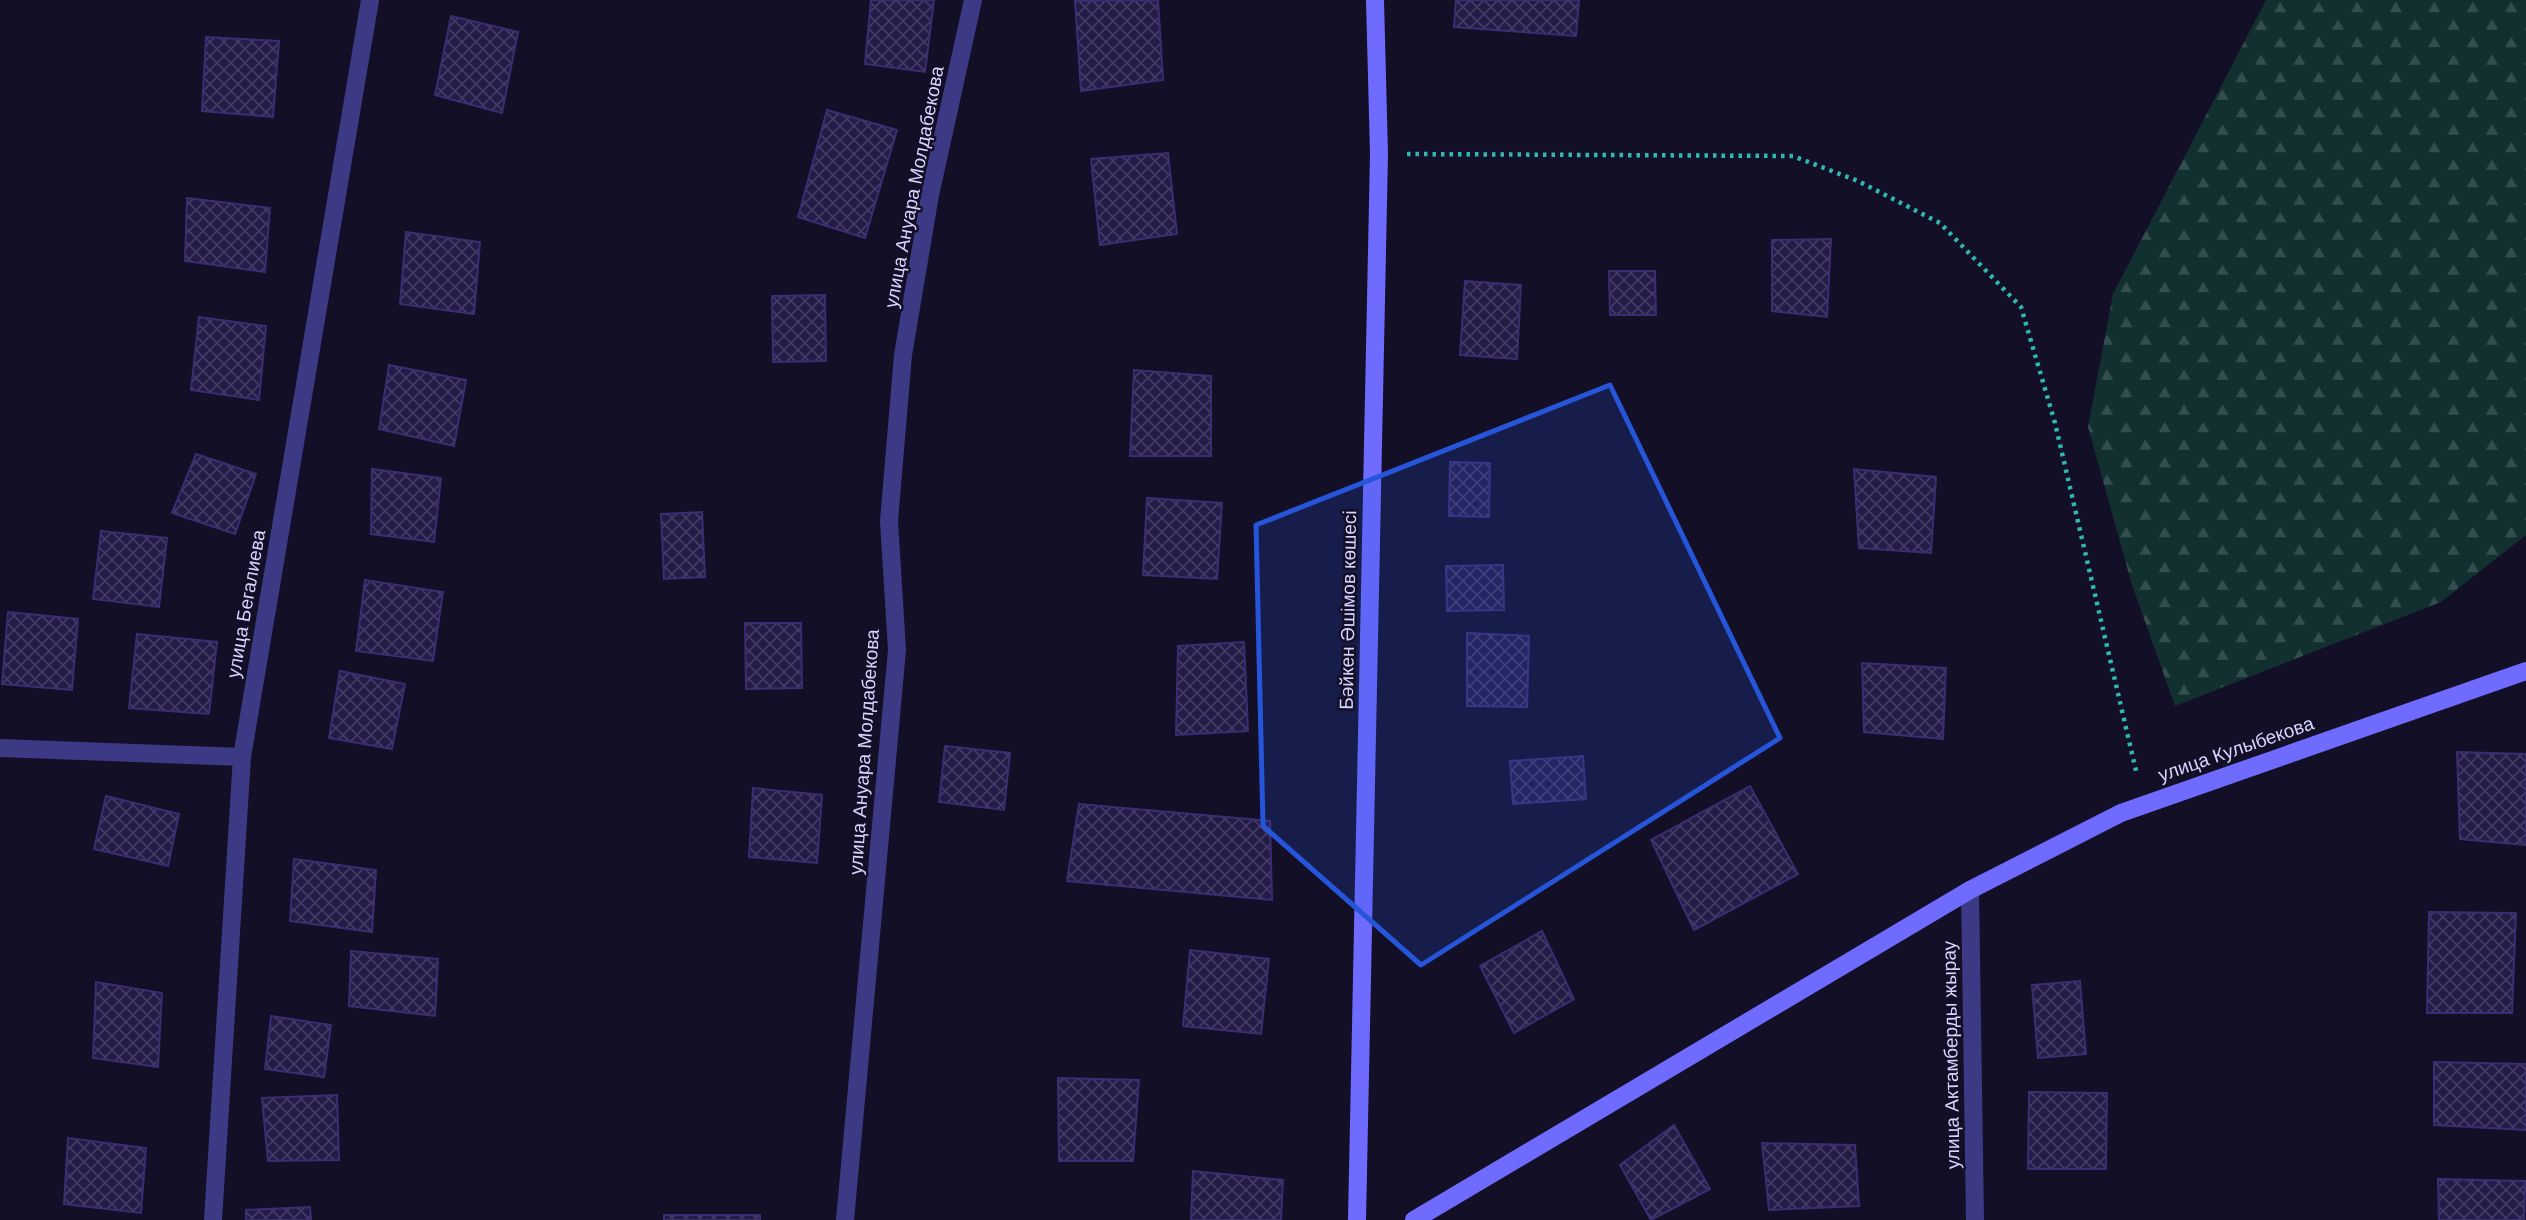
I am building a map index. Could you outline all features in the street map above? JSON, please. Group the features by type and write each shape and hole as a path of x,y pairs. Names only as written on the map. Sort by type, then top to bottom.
{"street":[{"name":"улица Бегалиева","path":"213,1220 242,757 370,0"},
{"name":"улица Ануара Молдабекова","path":"845,1220 897,650 889,521 903,355 930,195 973,0"},
{"name":"Бәйкен Әшімов көшесі","path":"1357,1220 1378,154 1375,0"},
{"name":"улица Кулыбекова","path":"1413,1220 1970,890 2120,813 2526,671"},
{"path":"0,748 242,757"},
{"name":"улица Актамберды жырау","path":"1970,890 1975,1220"}],"path":[{"path":"1378,154 1793,156 1858,181 1940,223 2021,307 2055,423 2144,803"}],"highlighted area":[{"path":"1610,385 1780,738 1421,965 1263,826 1256,525"}],"green space":[{"path":"2266,0 2526,0 2526,535 2441,602 2175,706 2132,585 2088,427 2113,294"}],"building":[{"path":"871,0 934,0 925,72 865,64"},
{"path":"1158,0 1163,80 1081,91 1075,1"},
{"path":"1456,0 1579,0 1576,36 1454,27"},
{"path":"451,16 518,32 502,113 435,95"},
{"path":"206,37 279,41 273,117 202,111"},
{"path":"827,110 897,130 865,238 798,217"},
{"path":"1168,153 1177,234 1100,245 1091,159"},
{"path":"187,198 270,208 265,272 185,261"},
{"path":"406,232 480,242 474,314 400,304"},
{"path":"1831,239 1827,317 1772,311 1772,240"},
{"path":"1609,271 1655,271 1656,315 1610,315"},
{"path":"1465,281 1521,285 1517,359 1460,355"},
{"path":"825,295 826,361 773,362 772,296"},
{"path":"199,317 266,326 259,400 191,390"},
{"path":"389,365 466,380 454,446 379,429"},
{"path":"1134,370 1211,376 1211,456 1130,456"},
{"path":"196,454 256,474 235,534 172,513"},
{"path":"1450,462 1490,463 1489,517 1449,516"},
{"path":"372,469 441,478 434,542 371,534"},
{"path":"1854,469 1936,477 1931,553 1859,548"},
{"path":"1147,498 1222,503 1217,579 1143,575"},
{"path":"702,512 705,577 664,579 661,514"},
{"path":"101,531 167,538 159,607 93,599"},
{"path":"1503,565 1504,610 1447,611 1446,566"},
{"path":"365,580 443,592 433,661 356,651"},
{"path":"8,612 78,619 72,690 2,684"},
{"path":"745,623 801,623 802,688 746,689"},
{"path":"1467,633 1529,636 1527,707 1467,706"},
{"path":"137,634 217,642 209,714 129,708"},
{"path":"1244,642 1248,731 1176,735 1178,646"},
{"path":"1862,663 1946,668 1943,739 1864,732"},
{"path":"340,671 405,684 392,749 329,738"},
{"path":"945,746 1010,753 1004,810 939,802"},
{"path":"2457,752 2526,754 2526,845 2460,839"},
{"path":"1583,756 1586,799 1513,804 1510,761"},
{"path":"1750,786 1798,874 1694,930 1651,840"},
{"path":"753,788 822,795 817,863 749,857"},
{"path":"106,796 179,814 168,866 94,849"},
{"path":"1079,804 1270,821 1272,900 1067,881"},
{"path":"294,859 376,870 372,932 290,921"},
{"path":"2429,912 2516,913 2512,1013 2427,1013"},
{"path":"1542,931 1574,999 1514,1033 1480,966"},
{"path":"1190,950 1269,959 1261,1034 1183,1026"},
{"path":"351,951 438,959 435,1016 349,1006"},
{"path":"2080,981 2086,1054 2038,1058 2032,985"},
{"path":"96,982 162,993 158,1067 93,1058"},
{"path":"271,1016 331,1025 324,1077 265,1069"},
{"path":"2434,1062 2526,1064 2526,1130 2434,1125"},
{"path":"1058,1078 1139,1080 1133,1161 1059,1161"},
{"path":"2029,1092 2107,1093 2106,1169 2028,1169"},
{"path":"337,1095 339,1160 268,1161 262,1098"},
{"path":"1674,1125 1710,1189 1651,1220 1620,1165"},
{"path":"68,1138 146,1148 141,1213 64,1204"},
{"path":"1762,1143 1855,1145 1859,1206 1769,1210"},
{"path":"1193,1171 1283,1180 1281,1220 1191,1220"},
{"path":"2438,1179 2525,1181 2524,1220 2439,1220"},
{"path":"310,1207 311,1220 246,1220 246,1210"},
{"path":"664,1215 760,1215 760,1220 664,1220"}]}
